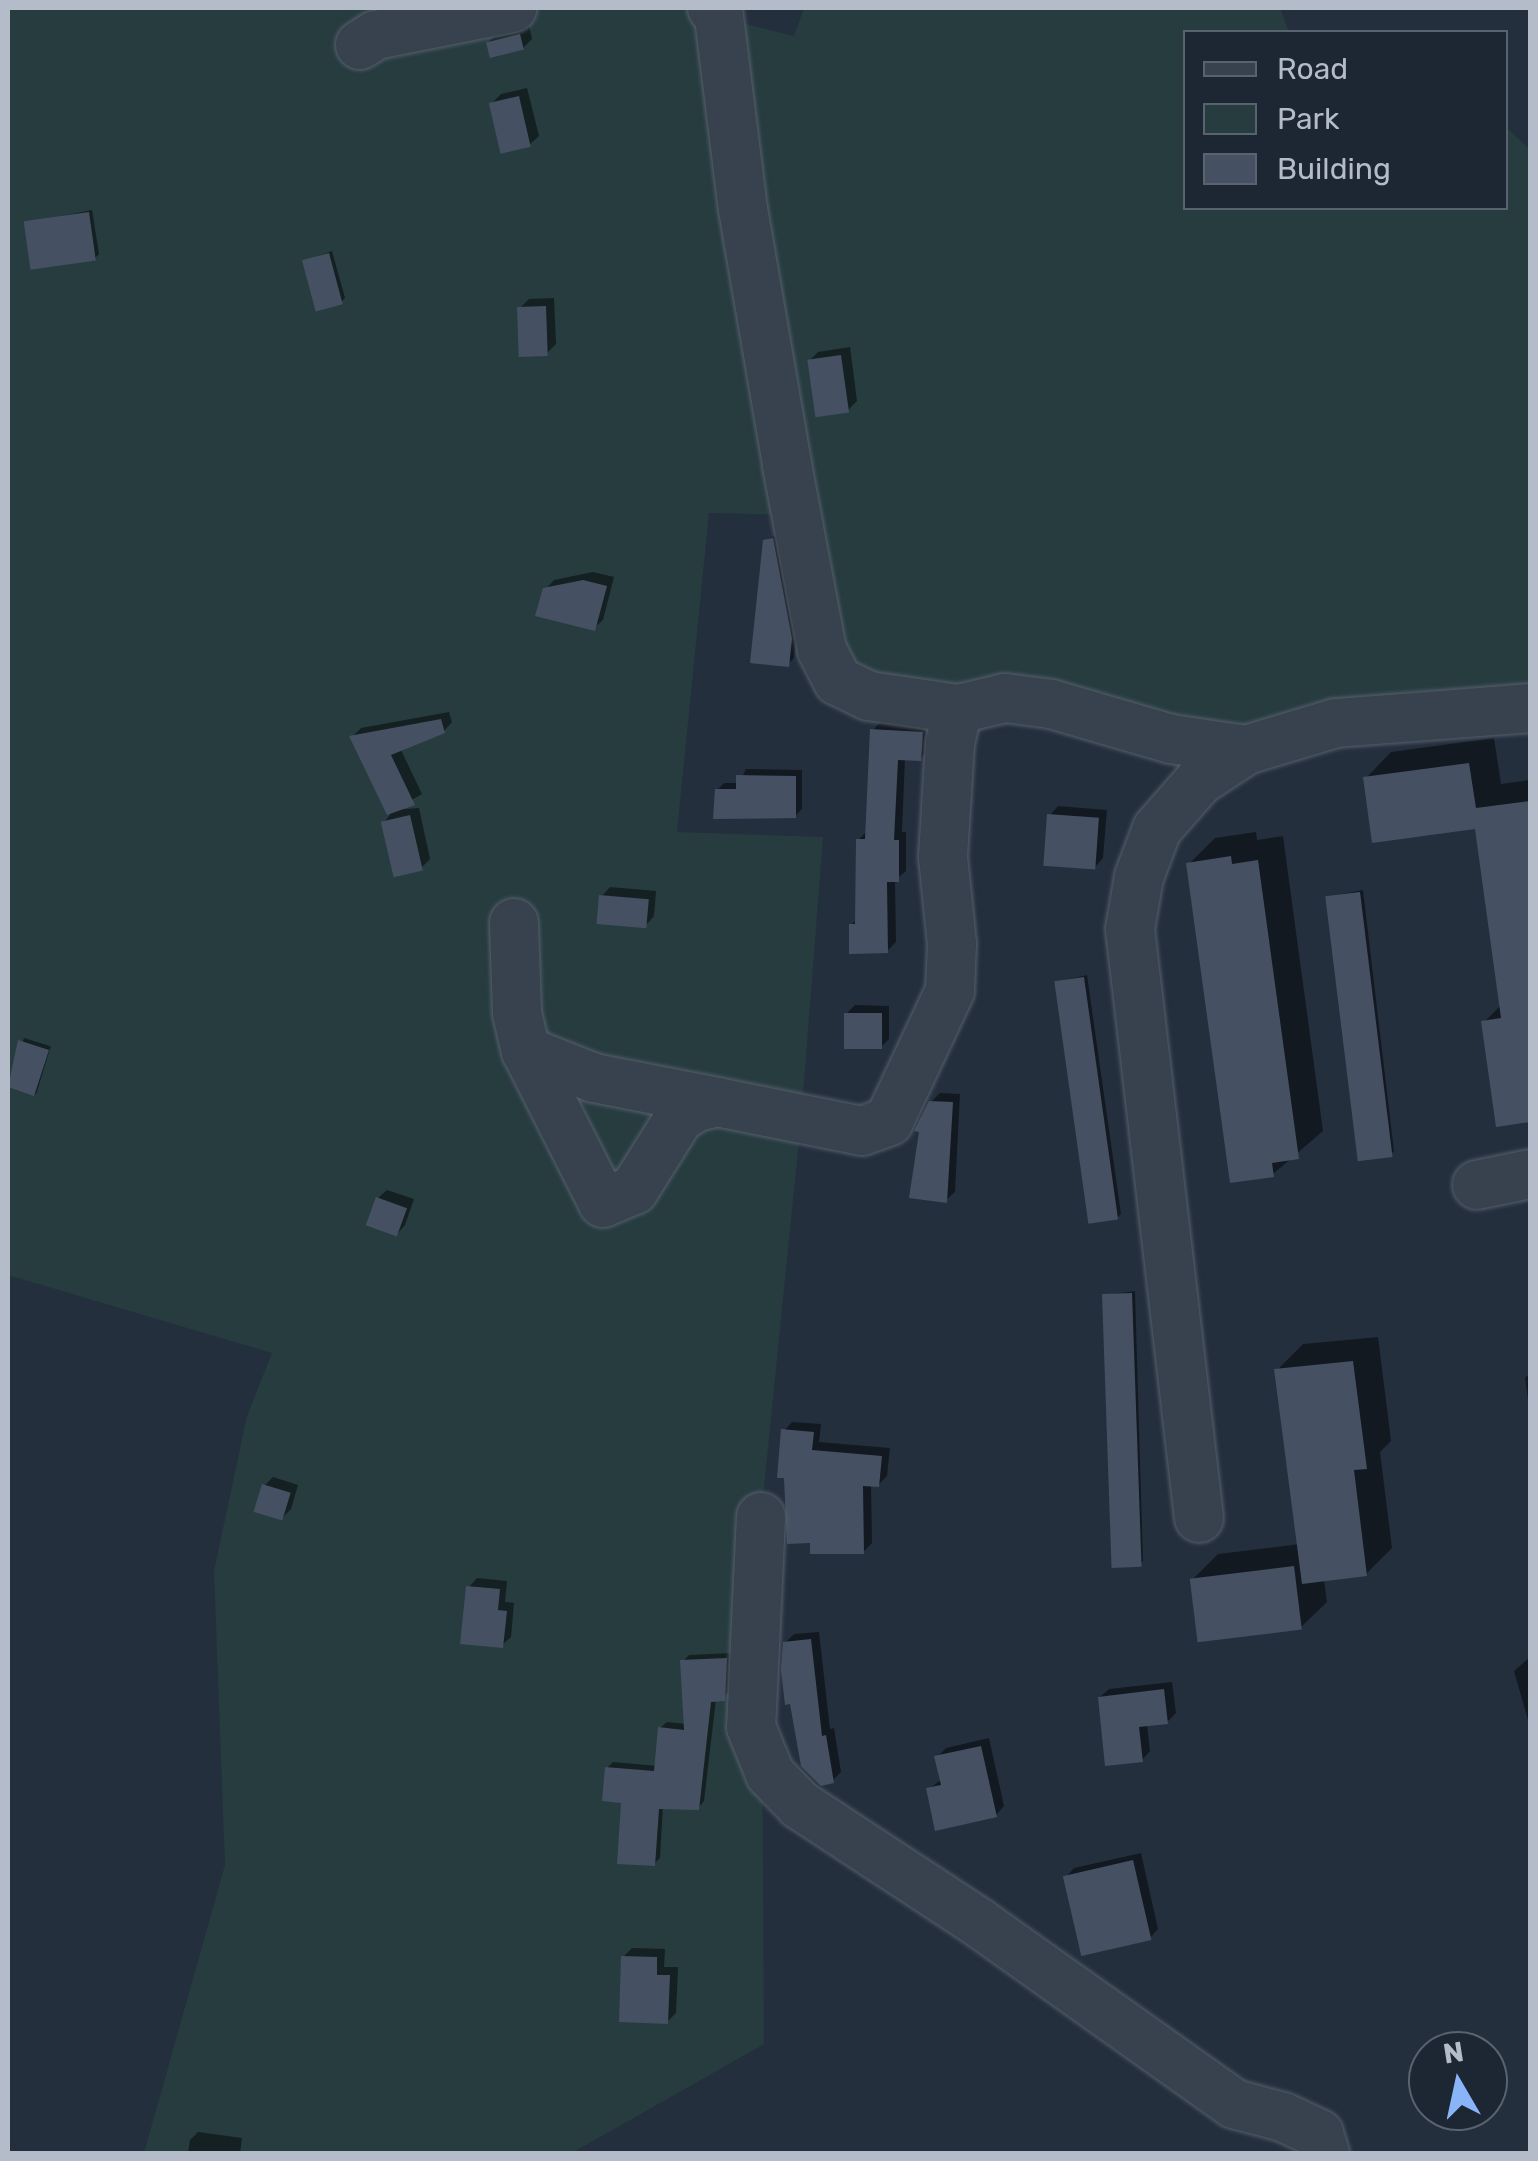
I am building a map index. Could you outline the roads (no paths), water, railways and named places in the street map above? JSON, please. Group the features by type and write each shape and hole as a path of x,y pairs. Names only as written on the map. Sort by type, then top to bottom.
{"street":[{"path":"360,45 376,35 512,8"},
{"path":"712,8 719,17 743,209 822,650 838,681 869,696 958,709 1005,698 1051,704 1171,740 1246,750"},
{"path":"1199,1518 1130,929 1139,877 1157,829 1198,781 1246,750 1336,723 1530,708"},
{"path":"526,1051 594,1078 862,1130 889,1121 950,991 952,944 943,857 950,743 958,709"},
{"path":"514,923 517,1013 526,1051 603,1203 634,1190 679,1118 696,1107 717,1102"},
{"path":"1478,1184 1530,1174"},
{"path":"760,1518 750,1727 770,1774 800,1805 978,1922 1234,2104 1282,2116 1319,2134 1325,2154"}]}
